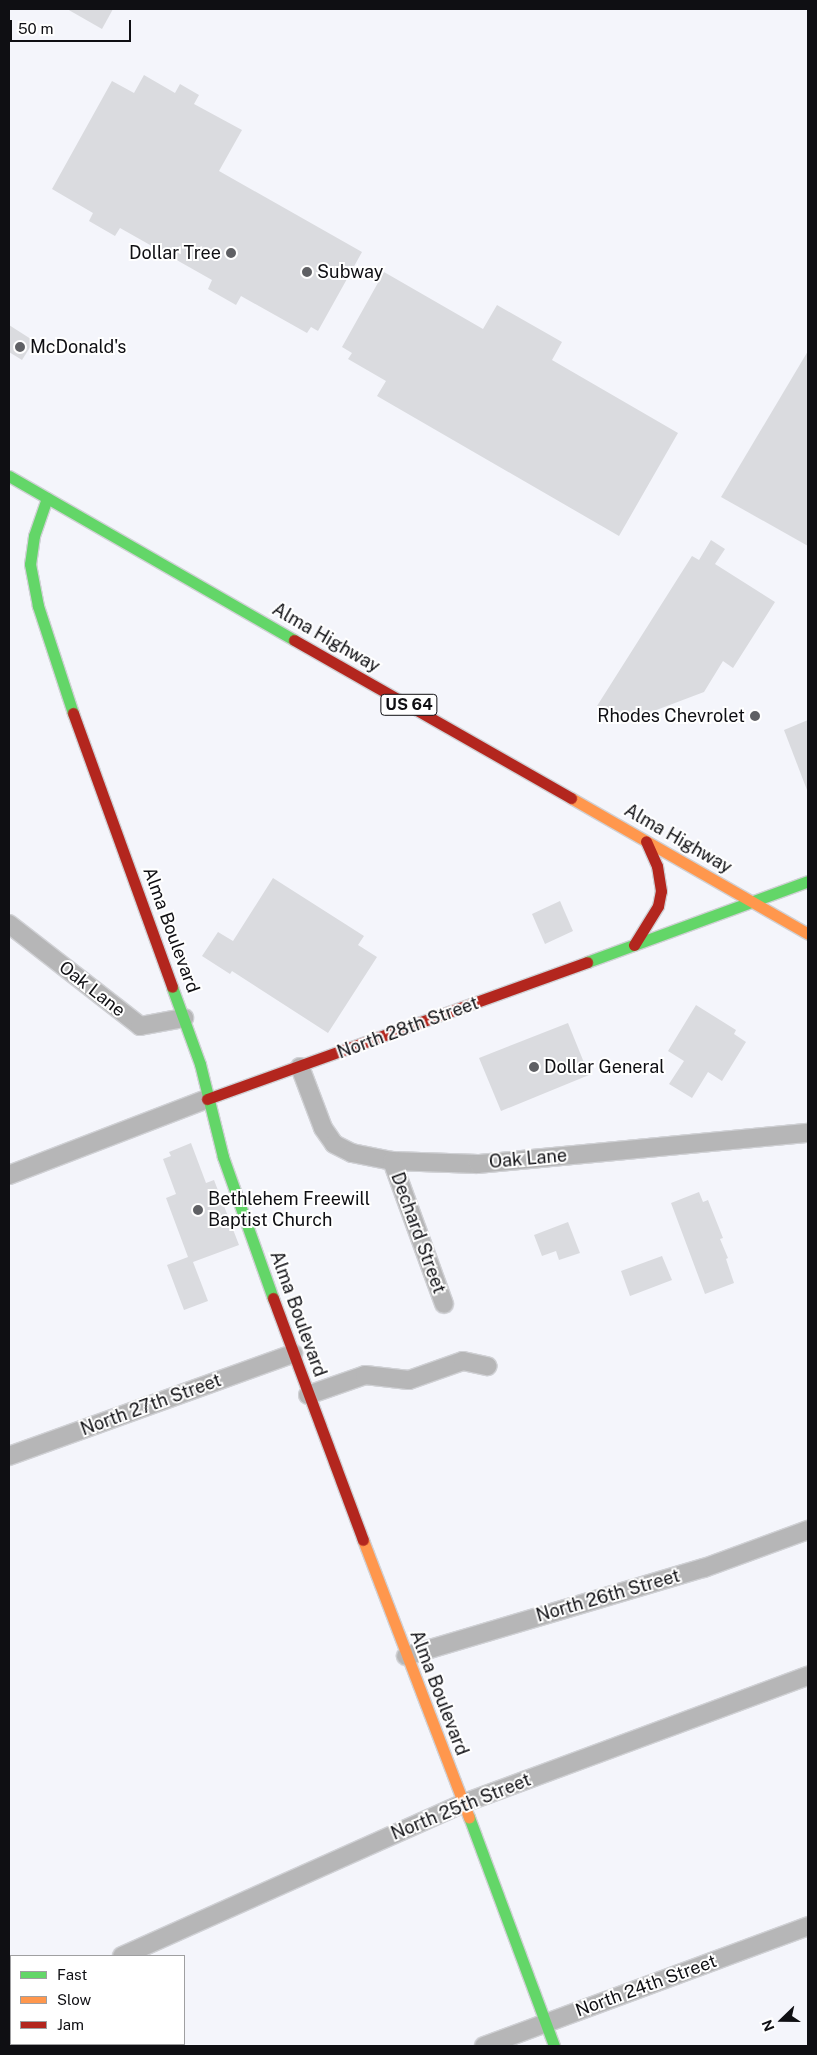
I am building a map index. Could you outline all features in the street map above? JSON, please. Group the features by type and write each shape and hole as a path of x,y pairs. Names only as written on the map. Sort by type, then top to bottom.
{"street":[{"name":"Alma Highway","path":"9,476 808,934"},
{"name":"Alma Boulevard","path":"47,498 34,536 30,564 38,606 52,653 200,1064 207,1099 223,1157 293,1354 406,1656 464,1803 554,2046"},
{"path":"634,946 658,906 661,891 657,866 646,841"},
{"name":"North 28th Street","path":"9,1176 207,1099 634,946 808,881"},
{"name":"Oak Lane","path":"9,924 140,1026 184,1018"},
{"name":"Oak Lane","path":"300,1067 323,1128 334,1144 352,1153 392,1161 478,1164 808,1133"},
{"name":"Dechard Street","path":"392,1161 444,1304"},
{"name":"North 27th Street","path":"9,1456 293,1354"},
{"path":"308,1395 365,1375 409,1380 463,1361 487,1366"},
{"name":"North 26th Street","path":"406,1656 704,1568 808,1530"},
{"name":"North 25th Street","path":"127,1955 464,1803 808,1676"},
{"name":"North 24th Street","path":"484,2046 808,1926"}],"building":[{"path":"67,9 113,9 102,29"},
{"path":"144,75 175,93 180,84 199,95 194,104 242,130 219,171 362,252 318,331 311,327 307,333 241,296 236,305 208,289 212,280 120,228 115,236 89,221 93,213 52,189 112,81 134,93"},
{"path":"384,272 483,329 497,305 562,342 552,360 678,433 619,536 377,396 386,381 348,359 352,353 342,347"},
{"name":"McDonald's","path":"9,325 34,341 22,360 9,352"},
{"path":"808,351 808,546 721,497"},
{"path":"711,540 725,549 715,564 775,602 733,668 723,661 704,692 622,723 597,706 692,556 699,560"},
{"path":"808,720 808,790 807,790 784,730"},
{"path":"273,878 364,936 358,945 377,957 328,1033 232,971 230,974 202,956 218,932 233,941"},
{"path":"560,901 573,931 545,944 532,914"},
{"path":"696,1005 736,1030 734,1034 746,1042 722,1081 708,1072 692,1098 669,1084 684,1061 668,1051"},
{"name":"Dollar General","path":"568,1023 589,1075 501,1111 479,1058"},
{"path":"191,1143 206,1183 214,1180 239,1245 193,1262 208,1301 184,1310 167,1265 188,1257 166,1198 176,1194 163,1159 171,1156 169,1152"},
{"path":"699,1192 703,1202 708,1200 723,1238 720,1239 728,1258 726,1259 734,1283 705,1294 671,1203"},
{"path":"568,1222 580,1253 559,1260 556,1251 542,1256 534,1235"},
{"path":"662,1256 672,1280 630,1296 621,1271"}],"traffic: fast":[{"path":"9,476 294,640"},
{"path":"47,498 34,536 30,564 38,606 73,713"},
{"path":"587,962 808,881"},
{"path":"172,987 200,1064 223,1157 273,1298"},
{"path":"469,1817 554,2046"}],"traffic: slow":[{"path":"571,798 808,934"},
{"path":"363,1540 469,1817"}],"traffic: jam":[{"path":"294,640 571,798"},
{"path":"73,713 172,987"},
{"path":"634,945 658,906 661,891 657,866 646,841"},
{"path":"207,1099 587,962"},
{"path":"273,1298 363,1540"}],"place":[{"name":"Dollar Tree","path":"231,253"},
{"name":"Subway","path":"307,272"},
{"name":"McDonald's","path":"20,347"},
{"name":"Rhodes Chevrolet","path":"755,716"},
{"name":"Dollar General","path":"534,1067"},
{"name":"Bethlehem Freewill Baptist Church","path":"198,1210"}]}
